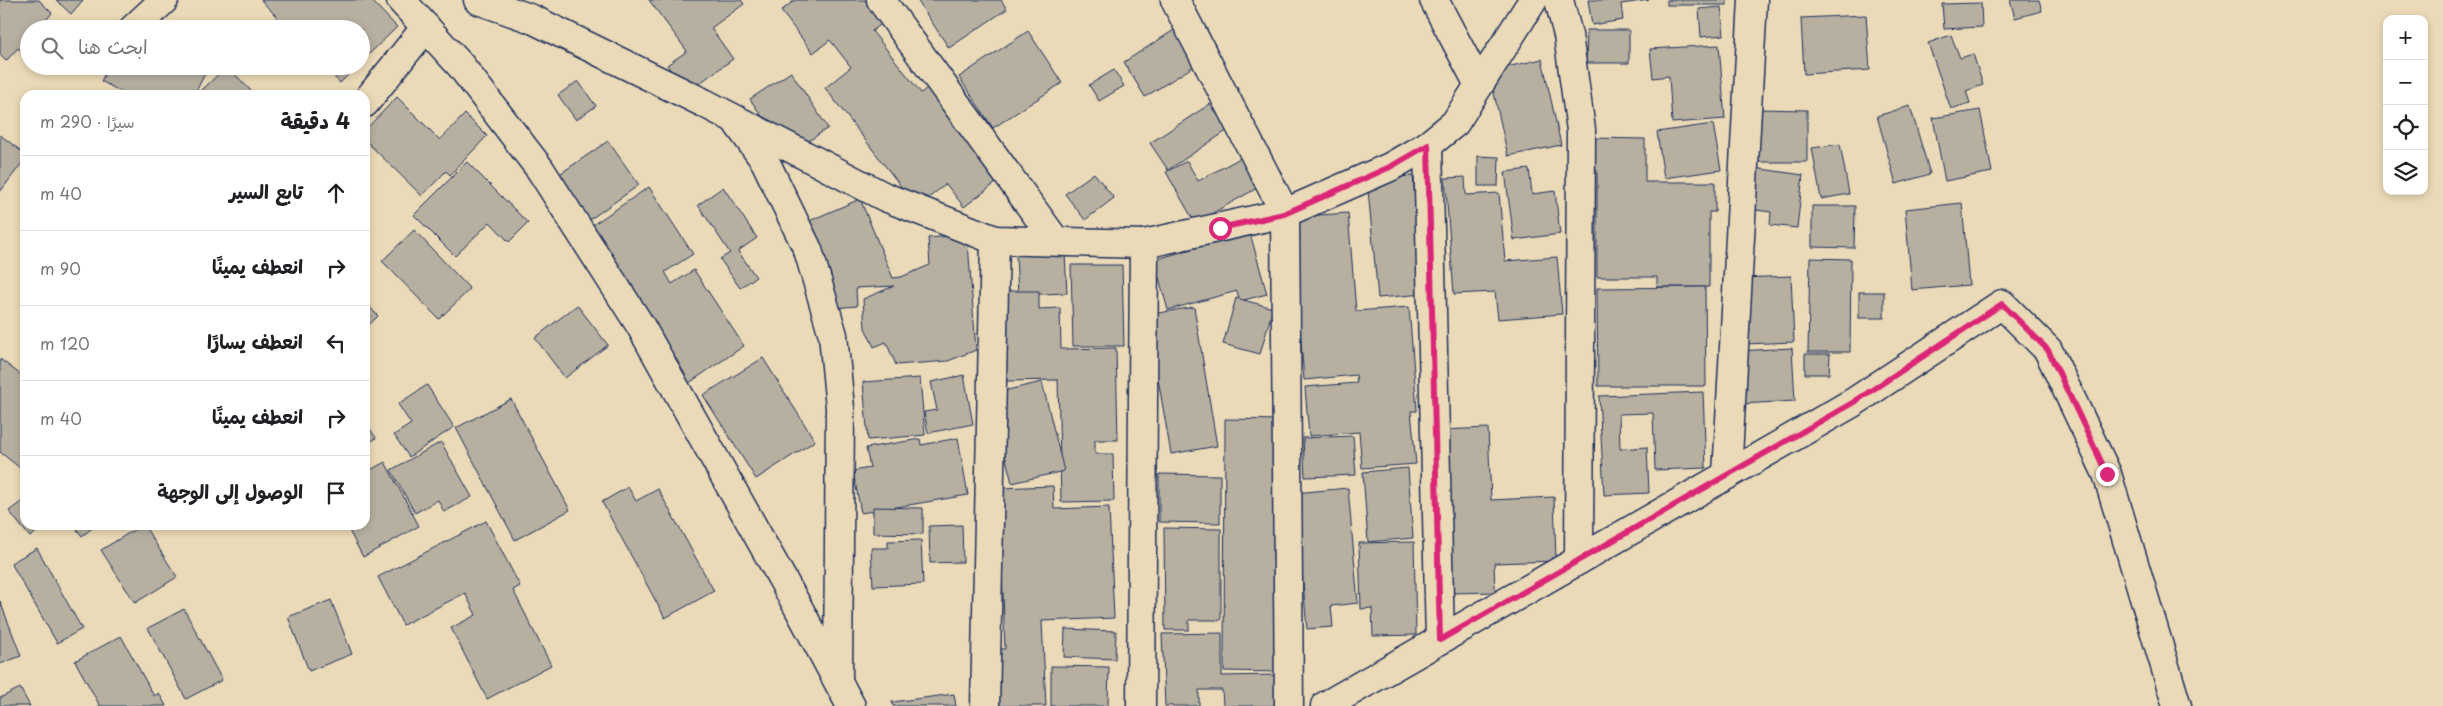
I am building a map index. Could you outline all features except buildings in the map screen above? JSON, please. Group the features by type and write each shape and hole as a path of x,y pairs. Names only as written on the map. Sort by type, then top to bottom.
{"street":[{"path":"143,20 164,0"},
{"path":"401,0 461,66 540,169 640,325 851,706"},
{"path":"478,0 532,19 885,196 995,240 1055,240 1144,244 1284,214 1390,167 1428,145 1455,123 1533,0"},
{"path":"881,0 1055,240"},
{"path":"1175,0 1284,214 1289,706"},
{"path":"1434,0 1478,85"},
{"path":"1559,0 1568,35 1581,130 1579,560"},
{"path":"1727,475 1753,0"},
{"path":"370,97 426,27"},
{"path":"734,119 765,161 808,250 833,335 840,408 838,682"},
{"path":"1428,145 1440,640"},
{"path":"985,706 995,240"},
{"path":"1142,706 1144,244"},
{"path":"1325,706 1854,402 2002,304 2048,350 2107,474 2177,706"}],"route":[{"path":"1220,228 1284,214 1390,167 1428,145 1440,640 1854,402 2002,304 2048,350 2107,474"}]}
